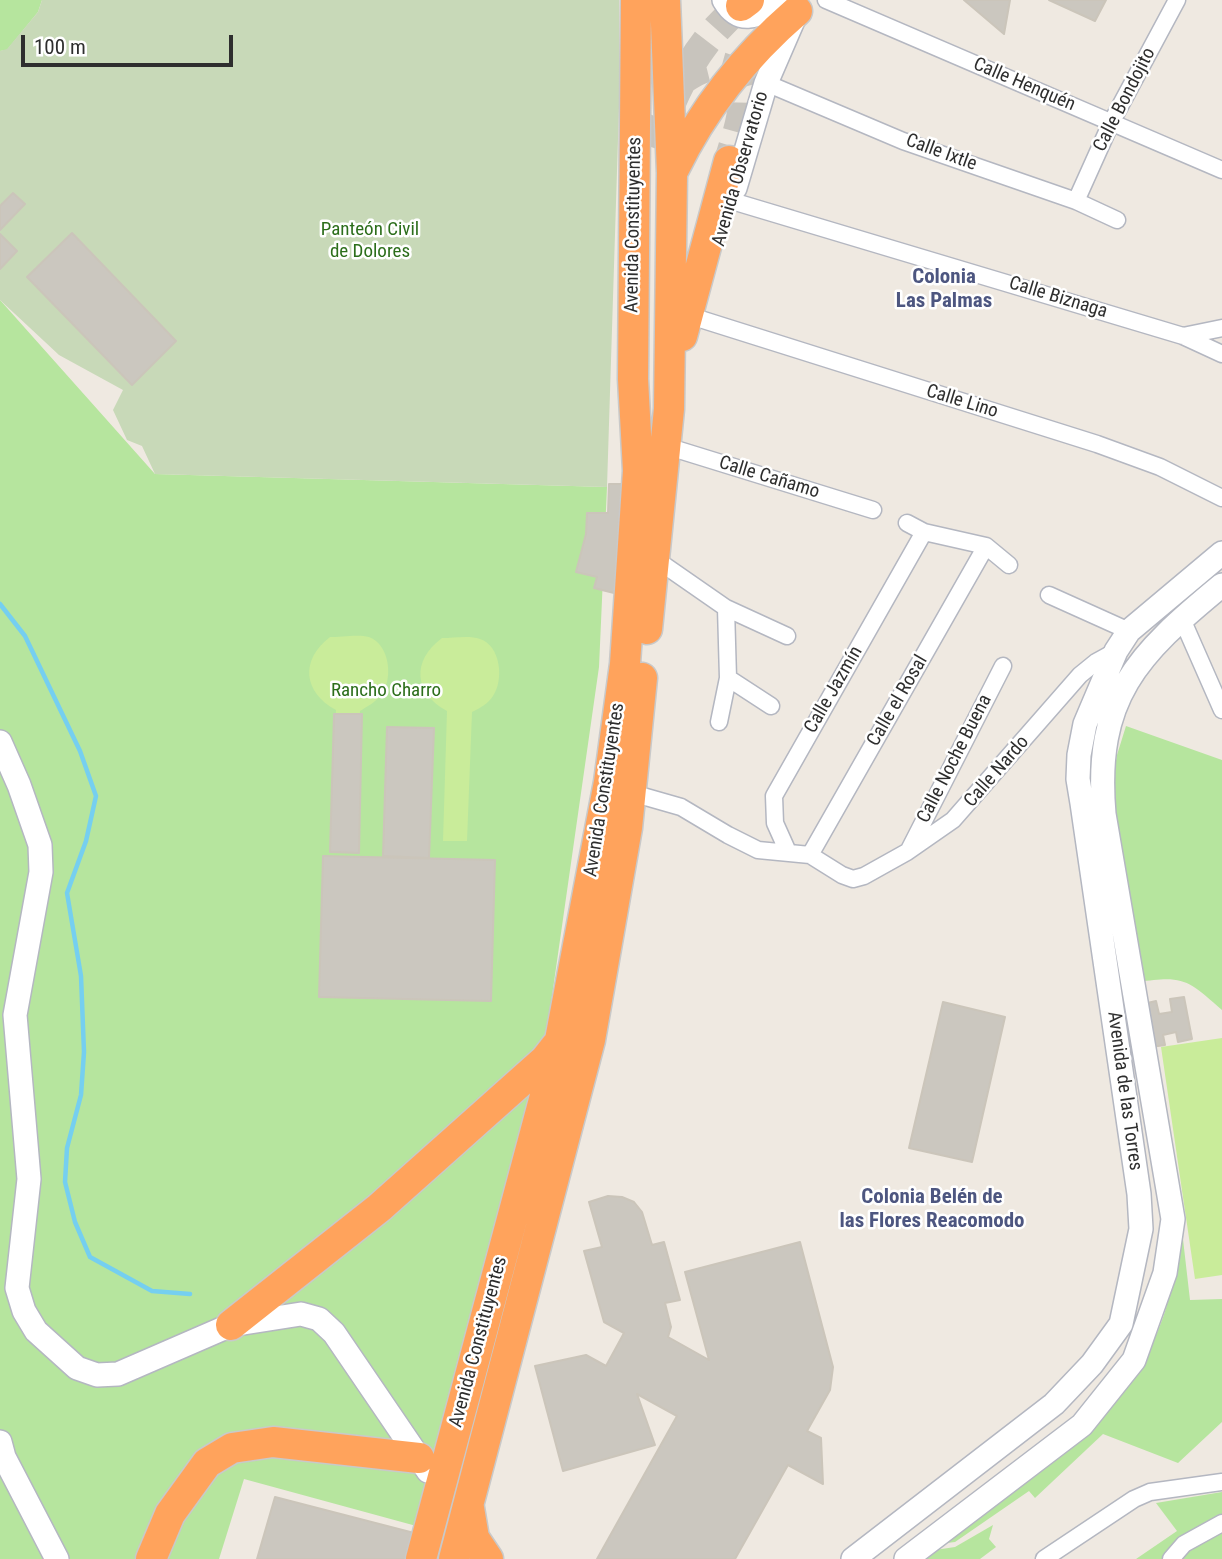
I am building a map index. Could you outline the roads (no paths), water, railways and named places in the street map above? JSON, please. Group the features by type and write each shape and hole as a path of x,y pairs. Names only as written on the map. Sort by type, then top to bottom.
{"highway":[{"name":"Avenida Constituyentes","path":"421,1559 560,1040 609,782 625,664 638,471 633,379 636,0"},
{"name":"Avenida Constituyentes","path":"454,1559 590,1040 632,793 669,409 672,173 665,0"},
{"path":"672,173 685,145 718,94 793,4"},
{"path":"630,595 638,557 649,469 654,388 654,148"},
{"path":"669,409 729,161"},
{"path":"231,1325 379,1208 545,1060 560,1040"},
{"path":"151,1559 170,1514 207,1463 232,1448 273,1442 423,1464"},
{"path":"468,1505 474,1538 488,1559"}],"street":[{"name":"Calle Henquén","path":"826,0 1222,170"},
{"name":"Calle Bondojito","path":"1076,201 1111,123 1177,0"},
{"path":"738,2 735,13 746,17 793,4"},
{"name":"Avenida Observatorio","path":"689,328 732,201 766,83 793,4"},
{"name":"Calle Ixtle","path":"766,83 903,141 1076,201 1117,220"},
{"name":"Calle Biznaga","path":"732,201 1183,336 1222,354"},
{"name":"Calle Lino","path":"689,328 1097,444 1160,467 1222,498"},
{"path":"1183,336 1222,328"},
{"name":"Calle Cañamo","path":"666,446 873,510"},
{"path":"907,523 924,532 986,546 1009,565"},
{"name":"Calle Jazmín","path":"788,852 775,823 774,796 924,532"},
{"name":"Calle el Rosal","path":"810,855 986,546"},
{"path":"654,558 726,608 787,636"},
{"name":"Avenida de las Torres","path":"853,1559 1054,1404 1092,1364 1121,1324 1141,1229 1139,1194 1079,767 1085,724 1116,652 1129,631 1220,560"},
{"name":"Avenida de las Torres","path":"906,1559 1082,1425 1134,1360 1165,1273 1173,1219 1104,814 1101,781 1110,723 1129,676 1182,619 1222,585"},
{"path":"1049,595 1129,631"},
{"path":"719,722 728,678 726,608"},
{"path":"1182,619 1222,710"},
{"name":"Calle Nardo","path":"810,855 853,879 864,876 907,852 953,820 1080,675 1096,662 1116,652"},
{"name":"Calle Noche Buena","path":"907,852 1003,666"},
{"path":"728,678 771,706"},
{"path":"0,742 19,785 40,845 41,872 15,1015 29,1179 17,1288 24,1311 36,1331 77,1367 97,1375 118,1374 231,1325 301,1314 319,1319 334,1333 423,1464"},
{"path":"632,793 681,807 758,850 810,855"},
{"path":"1110,994 1133,989"},
{"path":"0,1442 4,1457 57,1559"},
{"path":"1044,1559 1134,1499 1150,1492 1222,1482"},
{"path":"1171,1559 1184,1544 1222,1523"}],"waterway":[{"path":"0,604 25,636 80,751 96,796 86,841 67,893 81,976 84,1052 81,1095 67,1148 65,1182 75,1222 90,1257 152,1291 190,1294"}],"tunnel":[{"path":"654,148 678,88 698,52 725,20 741,6"},
{"path":"680,81 714,66 726,69 736,76 741,86 742,111 729,161"}],"district":[{"name":"Colonia Las Palmas","path":"944,290"},
{"name":"Colonia Belén de las Flores Reacomodo","path":"932,1210"}],"park label":[{"name":"Panteón Civil de Dolores","path":"370,241"},
{"name":"Rancho Charro","path":"386,691"}]}
